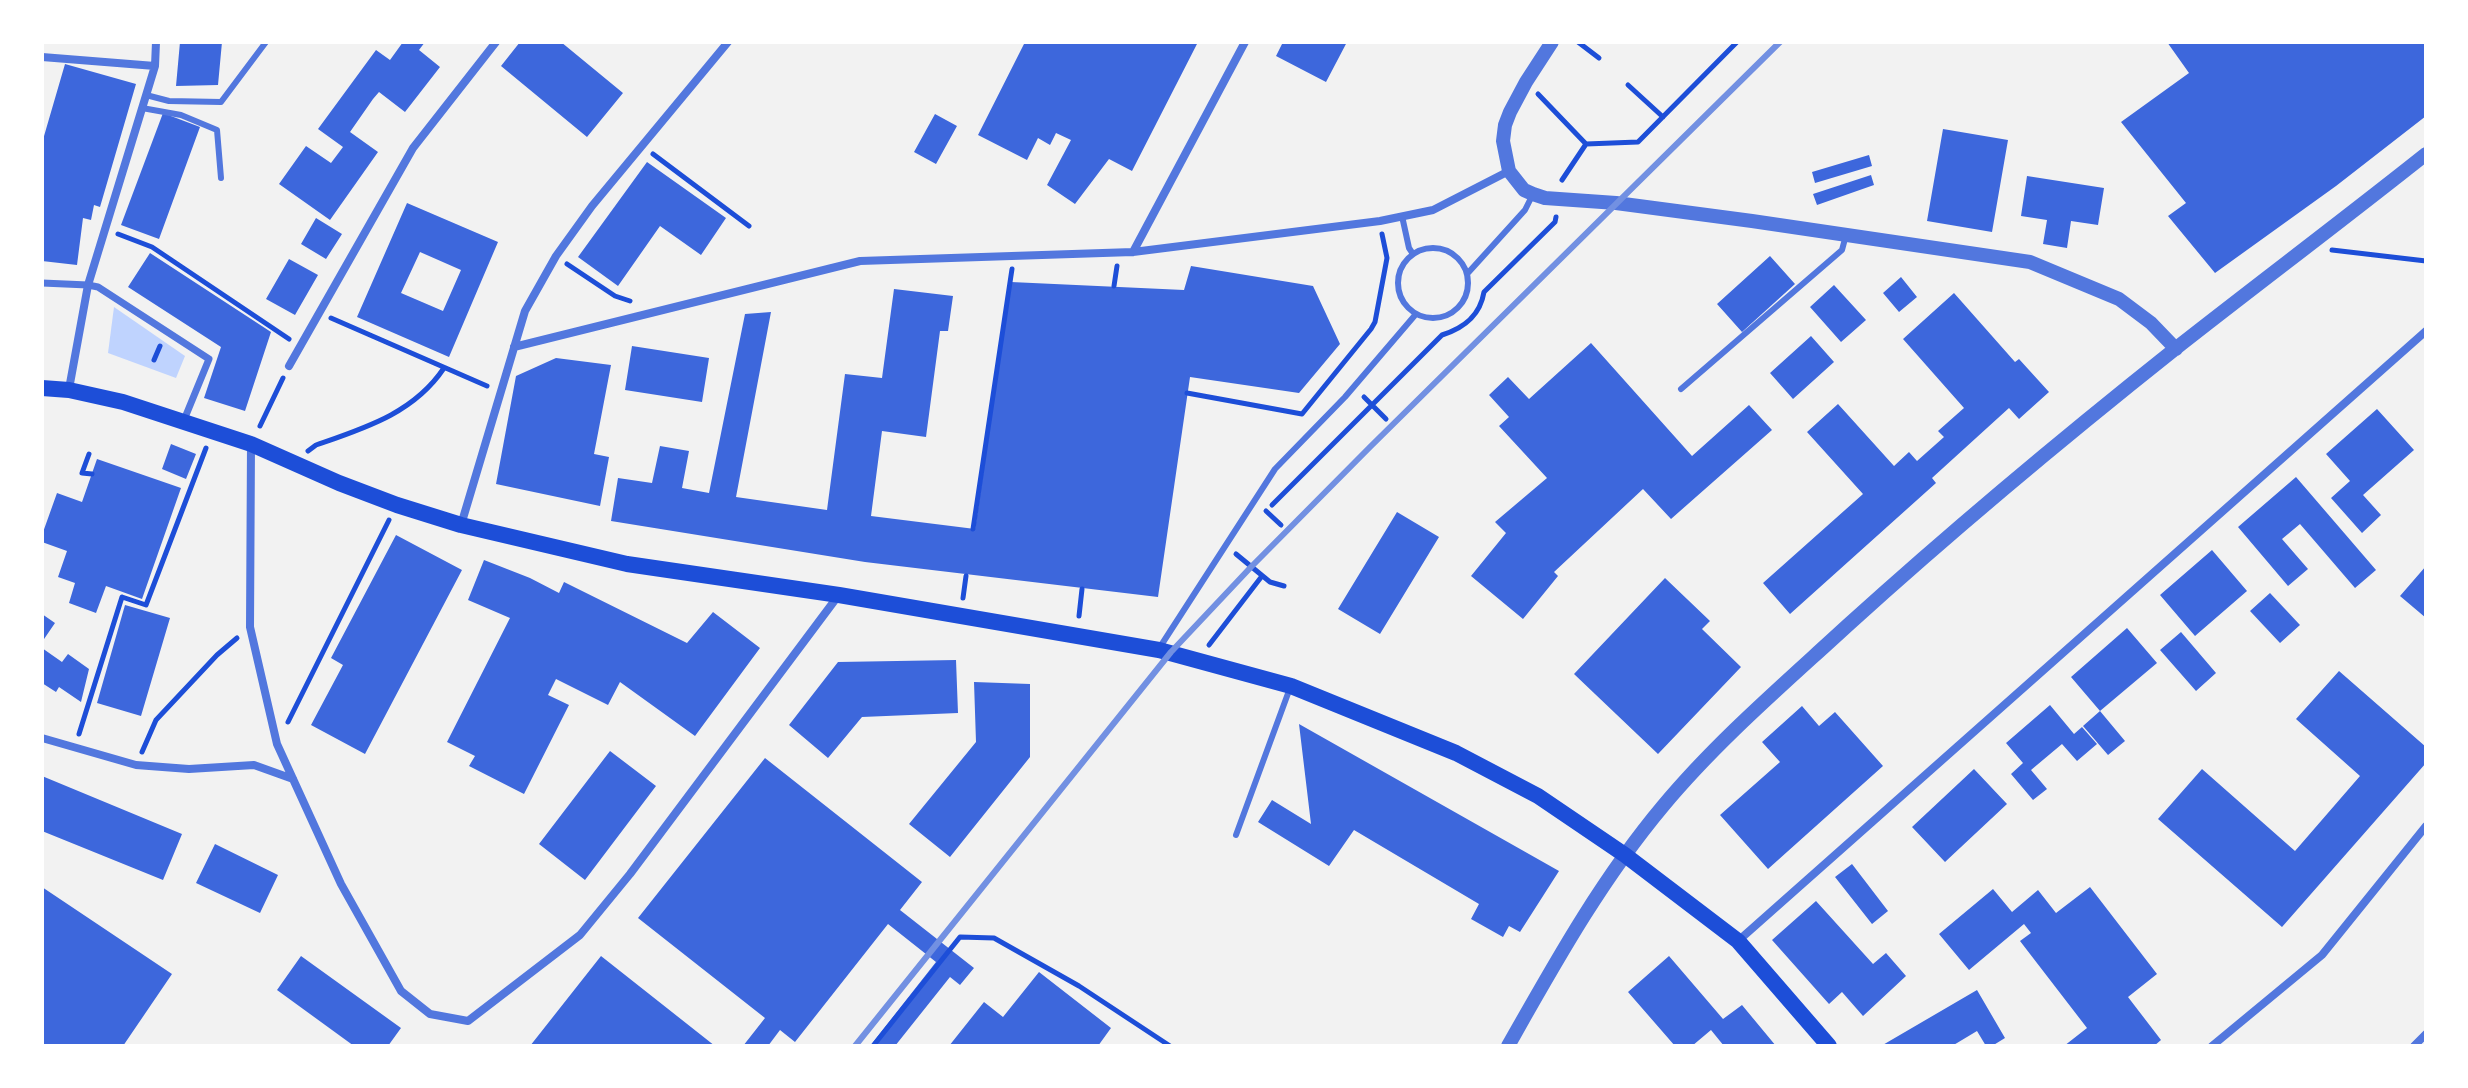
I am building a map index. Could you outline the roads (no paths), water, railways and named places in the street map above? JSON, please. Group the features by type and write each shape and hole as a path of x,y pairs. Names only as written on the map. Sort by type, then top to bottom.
{"main road":[{"path":"42,388 69,390 123,402 251,444 397,505 461,525 627,564 839,595 1159,650 1291,686 1456,753 1538,796 1625,855 1738,941 1829,1046"}],"street":[{"path":"69,390 88,285 155,66 156,42"},
{"path":"289,366 413,148 496,42"},
{"path":"461,525 525,311 556,256 592,206 728,42"},
{"path":"1133,252 1245,42"},
{"path":"1552,42 1526,82 1505,125 1503,141 1509,171 1515,181 1533,194 2030,262 2119,299 2151,323 2176,349"},
{"path":"42,57 155,66"},
{"path":"1508,1046 1570,936 1625,855 1664,804 1743,722 1999,493 2176,349 2426,154"},
{"path":"514,347 860,261 1133,252 1380,221 1433,210 1509,171"},
{"path":"42,283 98,287 209,359 182,422"},
{"path":"1738,941 2426,331"},
{"path":"251,444 250,627 277,744 341,884 401,991 430,1014 468,1021 580,935 630,874 839,595"},
{"path":"42,738 136,765 189,769 254,765 293,779"},
{"path":"2212,1046 2322,955 2426,826"},
{"path":"2414,1046 2426,1034"}],"lane":[{"path":"146,95 169,101 221,102 266,42"},
{"path":"142,108 181,115 217,130 221,178"},
{"path":"1467,274 1525,210 1533,194"},
{"path":"1402,216 1413,254"},
{"path":"1681,389 1842,250 1846,235"},
{"path":"1423,249 1446,250 1463,264 1467,274 1469,285 1460,307 1439,318 1416,314 1401,297 1399,273 1413,254 1423,249"},
{"path":"1159,650 1275,469 1345,397 1416,314"},
{"path":"1236,835 1291,686"}],"water":[{"path":"114,307 185,356 176,378 108,353"}],"railway":[{"path":"855,1046 1171,652 1370,447 1780,42"}]}
